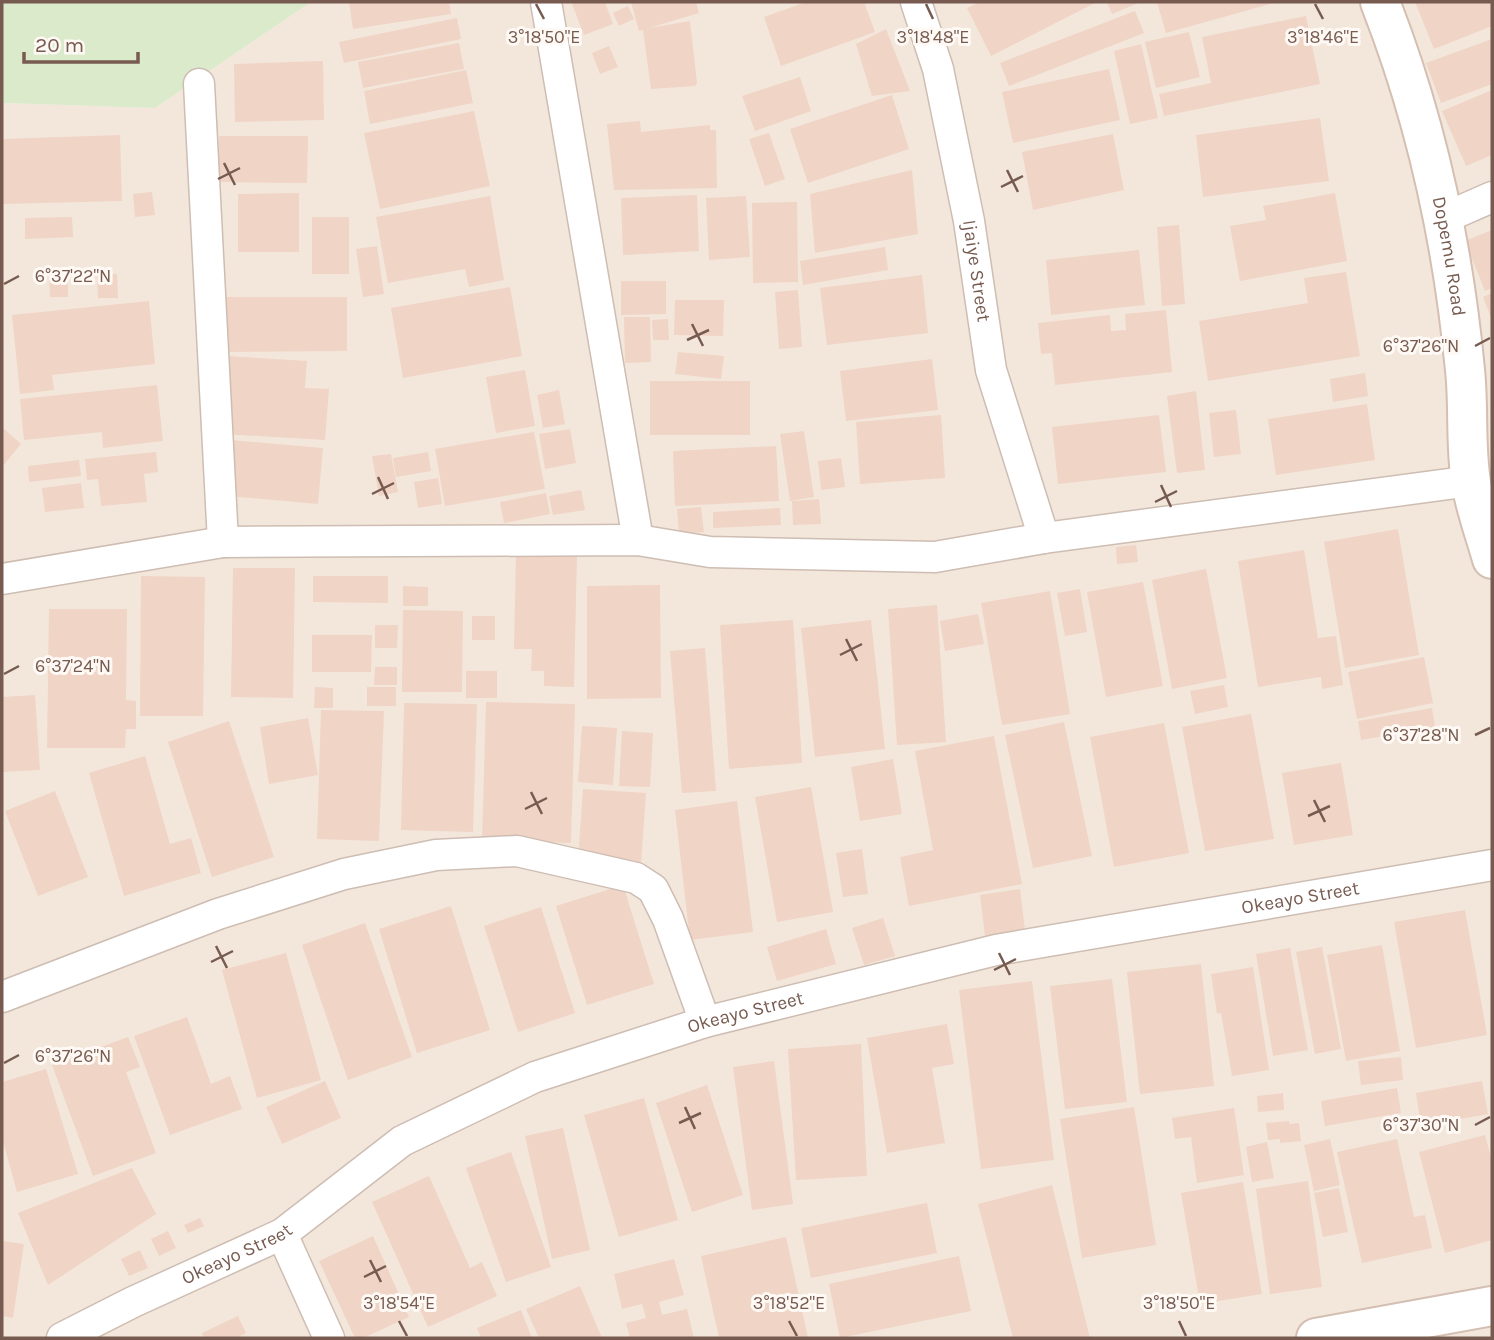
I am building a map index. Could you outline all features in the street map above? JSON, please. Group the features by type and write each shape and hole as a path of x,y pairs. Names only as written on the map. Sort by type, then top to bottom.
{"main road":[{"name":"Dopemu Road","path":"1380,2 1402,59 1444,218 1465,370 1471,481 1492,559"},
{"path":"1317,1338 1492,1306"}],"street":[{"path":"546,2 638,540"},
{"name":"Ijaiye Street","path":"916,2 938,69 969,221 992,370 1044,538"},
{"path":"198,84 223,542"},
{"path":"1444,218 1492,197"},
{"path":"2,579 223,542 638,540 710,552 935,557 1044,538 1471,481"},
{"path":"2,997 218,914 344,874 436,855 517,851 636,878 653,889 668,919 705,1022"},
{"name":"Okeayo Street","path":"62,1338 133,1301 282,1234 402,1141 535,1077 705,1022 996,950 1492,865"},
{"path":"282,1234 329,1338"},
{"path":"1492,1306 1492,1320"}],"shaded area":[{"path":"311,2 1492,2 1492,1338 2,1338 2,103 155,108"}],"green space":[{"path":"2,2 311,2 155,108 2,103"}],"building":[{"path":"349,2 449,2 451,14 353,29"},
{"path":"605,2 613,24 584,35 572,4"},
{"path":"631,2 696,2 699,13 649,28 690,21 697,83 695,86 651,89 643,30 639,31"},
{"path":"806,2 864,2 875,32 781,66 764,17"},
{"path":"980,2 1097,2 991,56 967,8"},
{"path":"1107,2 1141,2 1112,14"},
{"path":"1157,2 1274,2 1274,3 1166,33"},
{"path":"1415,2 1492,2 1492,26 1434,49"},
{"path":"628,6 634,19 619,26 613,13"},
{"path":"1135,11 1144,33 1009,86 1000,63"},
{"path":"1306,16 1320,84 1164,116 1159,94 1211,83 1202,37"},
{"path":"457,18 461,39 344,63 339,42"},
{"path":"886,29 910,91 872,96 856,44"},
{"path":"1189,32 1200,77 1156,88 1145,42"},
{"path":"1492,39 1492,84 1441,103 1426,63"},
{"path":"459,43 464,69 363,88 358,62"},
{"path":"1141,44 1158,118 1130,124 1114,51"},
{"path":"609,46 618,67 600,74 592,53"},
{"path":"323,61 324,120 235,122 234,64"},
{"path":"1109,69 1120,120 1013,143 1002,92"},
{"path":"466,70 473,103 370,124 364,91"},
{"path":"800,77 811,111 755,131 742,96"},
{"path":"1492,90 1492,155 1466,166 1442,111"},
{"path":"892,95 909,149 808,183 790,129"},
{"path":"474,111 490,186 380,209 364,133"},
{"path":"1320,118 1329,181 1203,197 1196,135"},
{"path":"640,121 641,132 710,125 710,130 716,130 717,188 614,190 607,124"},
{"path":"769,133 785,179 765,186 749,139"},
{"path":"1113,134 1124,190 1033,210 1022,152"},
{"path":"120,135 122,201 2,204 2,139"},
{"path":"219,136 308,136 307,183 218,182"},
{"path":"912,170 918,234 815,253 810,194"},
{"path":"152,192 155,215 135,217 133,194"},
{"path":"299,193 299,252 238,252 238,194"},
{"path":"1335,193 1347,261 1240,281 1230,226 1266,220 1263,206"},
{"path":"697,195 699,251 623,255 621,198"},
{"path":"490,196 504,280 469,287 465,269 388,283 376,217"},
{"path":"746,196 750,257 709,260 706,198"},
{"path":"797,202 798,282 753,283 752,203"},
{"path":"72,217 73,237 25,239 25,218"},
{"path":"312,217 349,217 349,274 312,274"},
{"path":"1179,225 1185,304 1162,306 1157,227"},
{"path":"1492,230 1492,288 1485,291 1465,241"},
{"path":"377,246 384,294 363,297 356,249"},
{"path":"885,247 888,270 803,285 800,261"},
{"path":"1139,250 1145,305 1051,315 1046,260"},
{"path":"68,272 68,297 50,297 49,273"},
{"path":"1346,272 1360,356 1208,381 1199,321 1308,303 1304,278"},
{"path":"117,274 118,298 98,298 97,275"},
{"path":"922,275 928,333 827,345 820,288"},
{"path":"621,281 666,281 666,314 621,315"},
{"path":"510,287 522,356 403,378 391,308"},
{"path":"798,290 802,347 779,349 775,292"},
{"path":"1492,293 1492,320 1483,297"},
{"path":"223,297 347,297 347,351 223,352"},
{"path":"675,300 724,300 723,336 674,335"},
{"path":"149,301 155,364 52,375 54,390 20,394 12,315"},
{"path":"1166,310 1172,372 1055,385 1052,353 1041,354 1038,323 1110,315 1111,331 1126,330 1125,314"},
{"path":"624,317 650,317 651,362 625,363"},
{"path":"668,319 669,340 653,340 652,320"},
{"path":"678,352 724,356 721,379 675,374"},
{"path":"227,356 307,361 305,388 329,389 325,440 223,434"},
{"path":"932,359 938,410 846,421 840,371"},
{"path":"525,370 535,426 496,433 486,377"},
{"path":"1365,373 1368,396 1333,402 1330,379"},
{"path":"650,381 750,381 750,435 650,435"},
{"path":"157,385 163,441 103,448 102,432 24,440 20,399"},
{"path":"559,390 565,424 543,428 537,395"},
{"path":"1196,391 1205,470 1177,473 1167,396"},
{"path":"1367,404 1375,460 1276,475 1268,419"},
{"path":"1236,410 1241,454 1214,457 1209,413"},
{"path":"941,415 945,478 860,484 856,422"},
{"path":"1159,415 1166,472 1058,484 1052,427"},
{"path":"2,427 21,444 2,467"},
{"path":"570,429 576,463 545,469 539,434"},
{"path":"804,431 814,497 790,501 780,434"},
{"path":"534,432 545,489 445,506 435,449"},
{"path":"231,440 323,448 318,504 227,496"},
{"path":"776,446 779,501 675,506 673,451"},
{"path":"156,452 158,472 144,474 147,502 101,506 98,479 87,480 85,459"},
{"path":"428,452 431,471 396,477 393,458"},
{"path":"391,454 398,492 379,496 372,456"},
{"path":"841,458 845,487 821,490 818,461"},
{"path":"79,460 81,476 29,482 28,466"},
{"path":"438,478 442,504 418,508 414,482"},
{"path":"81,483 84,508 45,512 42,488"},
{"path":"581,490 585,510 553,515 549,496"},
{"path":"546,493 550,514 504,523 500,502"},
{"path":"819,499 821,524 793,525 792,501"},
{"path":"701,507 704,532 679,534 677,509"},
{"path":"780,508 781,525 713,528 713,512"},
{"path":"1398,529 1419,655 1345,668 1324,542"},
{"path":"1136,545 1138,562 1117,564 1116,547"},
{"path":"1304,550 1318,638 1336,636 1343,685 1322,689 1321,677 1258,687 1238,561"},
{"path":"516,554 577,554 574,687 544,686 544,671 531,671 532,649 514,649"},
{"path":"233,568 295,568 293,698 231,697"},
{"path":"1206,569 1227,678 1172,689 1152,580"},
{"path":"141,576 205,577 203,716 140,716"},
{"path":"313,576 388,576 388,603 313,602"},
{"path":"1143,582 1163,686 1106,697 1087,592"},
{"path":"660,585 661,698 587,699 587,586"},
{"path":"403,586 428,587 428,606 403,606"},
{"path":"1080,589 1087,632 1065,636 1057,593"},
{"path":"1050,591 1070,714 1002,725 981,603"},
{"path":"937,605 946,742 897,745 888,609"},
{"path":"49,609 127,609 126,700 136,701 136,729 126,729 125,748 47,748"},
{"path":"403,610 463,611 462,692 402,692"},
{"path":"978,614 984,644 945,651 940,621"},
{"path":"472,616 495,616 495,640 472,640"},
{"path":"793,620 802,763 729,769 720,625"},
{"path":"871,620 885,749 815,757 801,628"},
{"path":"375,625 398,625 397,648 375,648"},
{"path":"312,635 372,635 371,672 312,672"},
{"path":"705,648 716,791 682,793 670,651"},
{"path":"1424,657 1433,703 1357,719 1348,672"},
{"path":"375,667 397,667 397,685 374,685"},
{"path":"466,671 497,671 497,698 466,698"},
{"path":"1224,685 1228,707 1195,714 1190,691"},
{"path":"315,687 333,688 333,708 314,708"},
{"path":"367,687 396,687 396,706 367,706"},
{"path":"35,695 40,770 2,772 2,697"},
{"path":"486,702 575,704 571,843 482,841"},
{"path":"404,703 477,704 473,832 401,830"},
{"path":"1432,708 1435,727 1361,740 1358,721"},
{"path":"321,710 384,711 379,841 317,839"},
{"path":"1251,714 1274,839 1205,851 1182,727"},
{"path":"308,718 318,775 269,784 260,727"},
{"path":"229,721 274,857 212,877 168,742"},
{"path":"1064,722 1092,856 1033,868 1005,735"},
{"path":"1164,723 1189,853 1114,867 1090,737"},
{"path":"582,726 617,728 613,785 578,782"},
{"path":"622,731 653,733 650,787 619,786"},
{"path":"994,736 1022,884 909,906 900,857 933,850 915,751"},
{"path":"145,756 170,844 191,838 201,873 124,896 89,773"},
{"path":"893,759 902,814 860,821 851,767"},
{"path":"1341,763 1353,835 1294,845 1282,773"},
{"path":"811,787 833,912 777,922 755,797"},
{"path":"583,789 646,793 641,864 578,860"},
{"path":"55,791 88,877 38,896 5,811"},
{"path":"737,801 753,932 690,940 675,810"},
{"path":"862,849 868,894 843,897 836,853"},
{"path":"623,885 654,984 587,1005 556,906"},
{"path":"1020,889 1025,931 985,936 980,895"},
{"path":"451,906 490,1030 417,1053 379,929"},
{"path":"541,907 575,1013 518,1032 484,926"},
{"path":"1465,910 1487,1035 1416,1048 1394,922"},
{"path":"883,918 895,956 864,965 852,928"},
{"path":"365,923 412,1057 348,1080 302,945"},
{"path":"826,929 836,964 777,981 767,947"},
{"path":"1382,945 1400,1051 1346,1061 1327,955"},
{"path":"1322,947 1341,1049 1315,1054 1296,952"},
{"path":"1290,948 1308,1050 1273,1056 1256,954"},
{"path":"286,953 321,1080 257,1098 222,970"},
{"path":"1201,964 1214,1086 1140,1094 1127,972"},
{"path":"1253,967 1269,1070 1232,1076 1221,1013 1217,1014 1211,974"},
{"path":"1112,979 1127,1102 1065,1109 1050,986"},
{"path":"1032,981 1054,1160 981,1169 959,990"},
{"path":"187,1017 211,1084 230,1076 242,1109 170,1135 134,1036"},
{"path":"947,1024 954,1064 932,1068 945,1143 887,1153 867,1038"},
{"path":"128,1037 140,1067 126,1072 156,1153 93,1176 52,1065"},
{"path":"861,1044 867,1176 796,1180 788,1049"},
{"path":"1401,1057 1403,1080 1361,1085 1358,1061"},
{"path":"774,1061 793,1204 752,1210 733,1067"},
{"path":"46,1069 78,1174 17,1192 2,1138 2,1082"},
{"path":"325,1081 341,1118 282,1144 266,1107"},
{"path":"1482,1081 1488,1114 1421,1126 1416,1093"},
{"path":"707,1085 743,1195 692,1212 656,1103"},
{"path":"1397,1088 1401,1113 1325,1126 1321,1101"},
{"path":"1283,1093 1284,1110 1258,1112 1257,1096"},
{"path":"644,1098 678,1220 619,1237 584,1115"},
{"path":"1134,1107 1156,1245 1082,1258 1060,1119"},
{"path":"1234,1108 1244,1175 1197,1183 1191,1137 1175,1139 1172,1118"},
{"path":"1289,1121 1289,1124 1299,1123 1301,1141 1280,1143 1280,1139 1268,1140 1266,1123"},
{"path":"563,1128 590,1250 552,1259 525,1136"},
{"path":"1485,1135 1492,1161 1492,1240 1445,1253 1419,1152"},
{"path":"1330,1139 1340,1185 1314,1191 1304,1145"},
{"path":"1397,1139 1414,1217 1425,1215 1432,1248 1362,1263 1337,1152"},
{"path":"1267,1142 1274,1178 1252,1182 1246,1147"},
{"path":"511,1152 551,1267 506,1282 466,1168"},
{"path":"132,1168 156,1214 48,1285 18,1213"},
{"path":"429,1176 470,1268 482,1262 497,1296 428,1327 372,1202"},
{"path":"1308,1181 1322,1287 1270,1294 1256,1189"},
{"path":"1243,1182 1262,1294 1200,1304 1181,1193"},
{"path":"1052,1185 1090,1338 1013,1338 978,1204"},
{"path":"1339,1188 1348,1232 1323,1237 1314,1193"},
{"path":"927,1203 937,1253 811,1278 801,1228"},
{"path":"200,1218 204,1226 188,1233 184,1225"},
{"path":"168,1231 176,1248 159,1256 151,1239"},
{"path":"373,1236 409,1317 363,1338 355,1338 319,1261"},
{"path":"786,1237 808,1338 719,1338 701,1256"},
{"path":"2,1241 24,1244 13,1318 2,1316"},
{"path":"140,1250 148,1268 129,1276 121,1259"},
{"path":"959,1256 971,1311 840,1338 829,1284"},
{"path":"674,1259 684,1295 659,1302 662,1315 687,1309 694,1338 630,1338 626,1323 646,1318 642,1304 622,1309 614,1274"},
{"path":"580,1286 602,1338 539,1338 526,1309"},
{"path":"521,1310 532,1338 481,1338 477,1328"},
{"path":"238,1316 246,1333 236,1338 204,1338 202,1333"}]}
